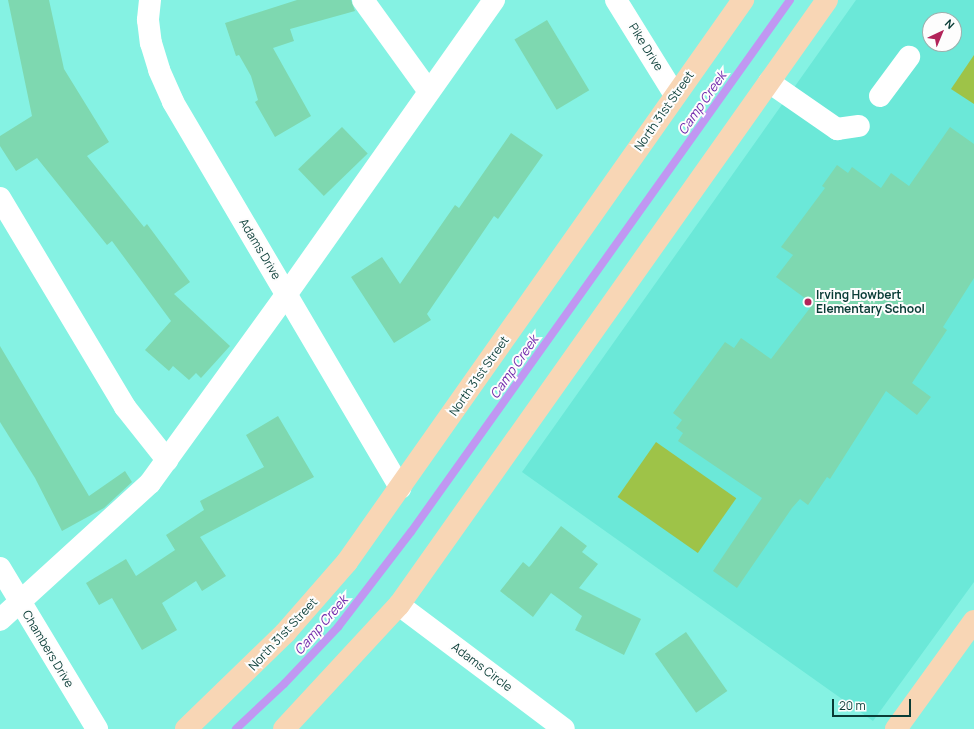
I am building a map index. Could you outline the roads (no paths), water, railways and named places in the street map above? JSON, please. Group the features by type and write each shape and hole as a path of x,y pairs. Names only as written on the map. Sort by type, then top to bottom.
{"main road":[{"name":"North 31st Street","path":"186,729 244,675 322,592 347,562 743,0"},
{"path":"284,729 400,605 827,0"},
{"path":"896,729 974,621"}],"street":[{"name":"Adams Drive","path":"150,0 148,20 151,43 159,70 173,102 400,488"},
{"path":"363,0 428,90"},
{"path":"0,620 135,498 167,460 286,295 428,90 494,0"},
{"name":"Pike Drive","path":"616,0 675,95"},
{"path":"880,96 909,57"},
{"path":"769,82 838,129 860,126"},
{"path":"0,198 125,407 167,460"},
{"name":"Chambers Drive","path":"0,568 97,729"},
{"name":"Adams Circle","path":"400,605 564,729"}],"waterway":[{"name":"Camp Creek","path":"236,729 284,684 338,627 411,532 790,0"}],"place":[{"name":"Irving Howbert Elementary School","path":"808,302"}]}
